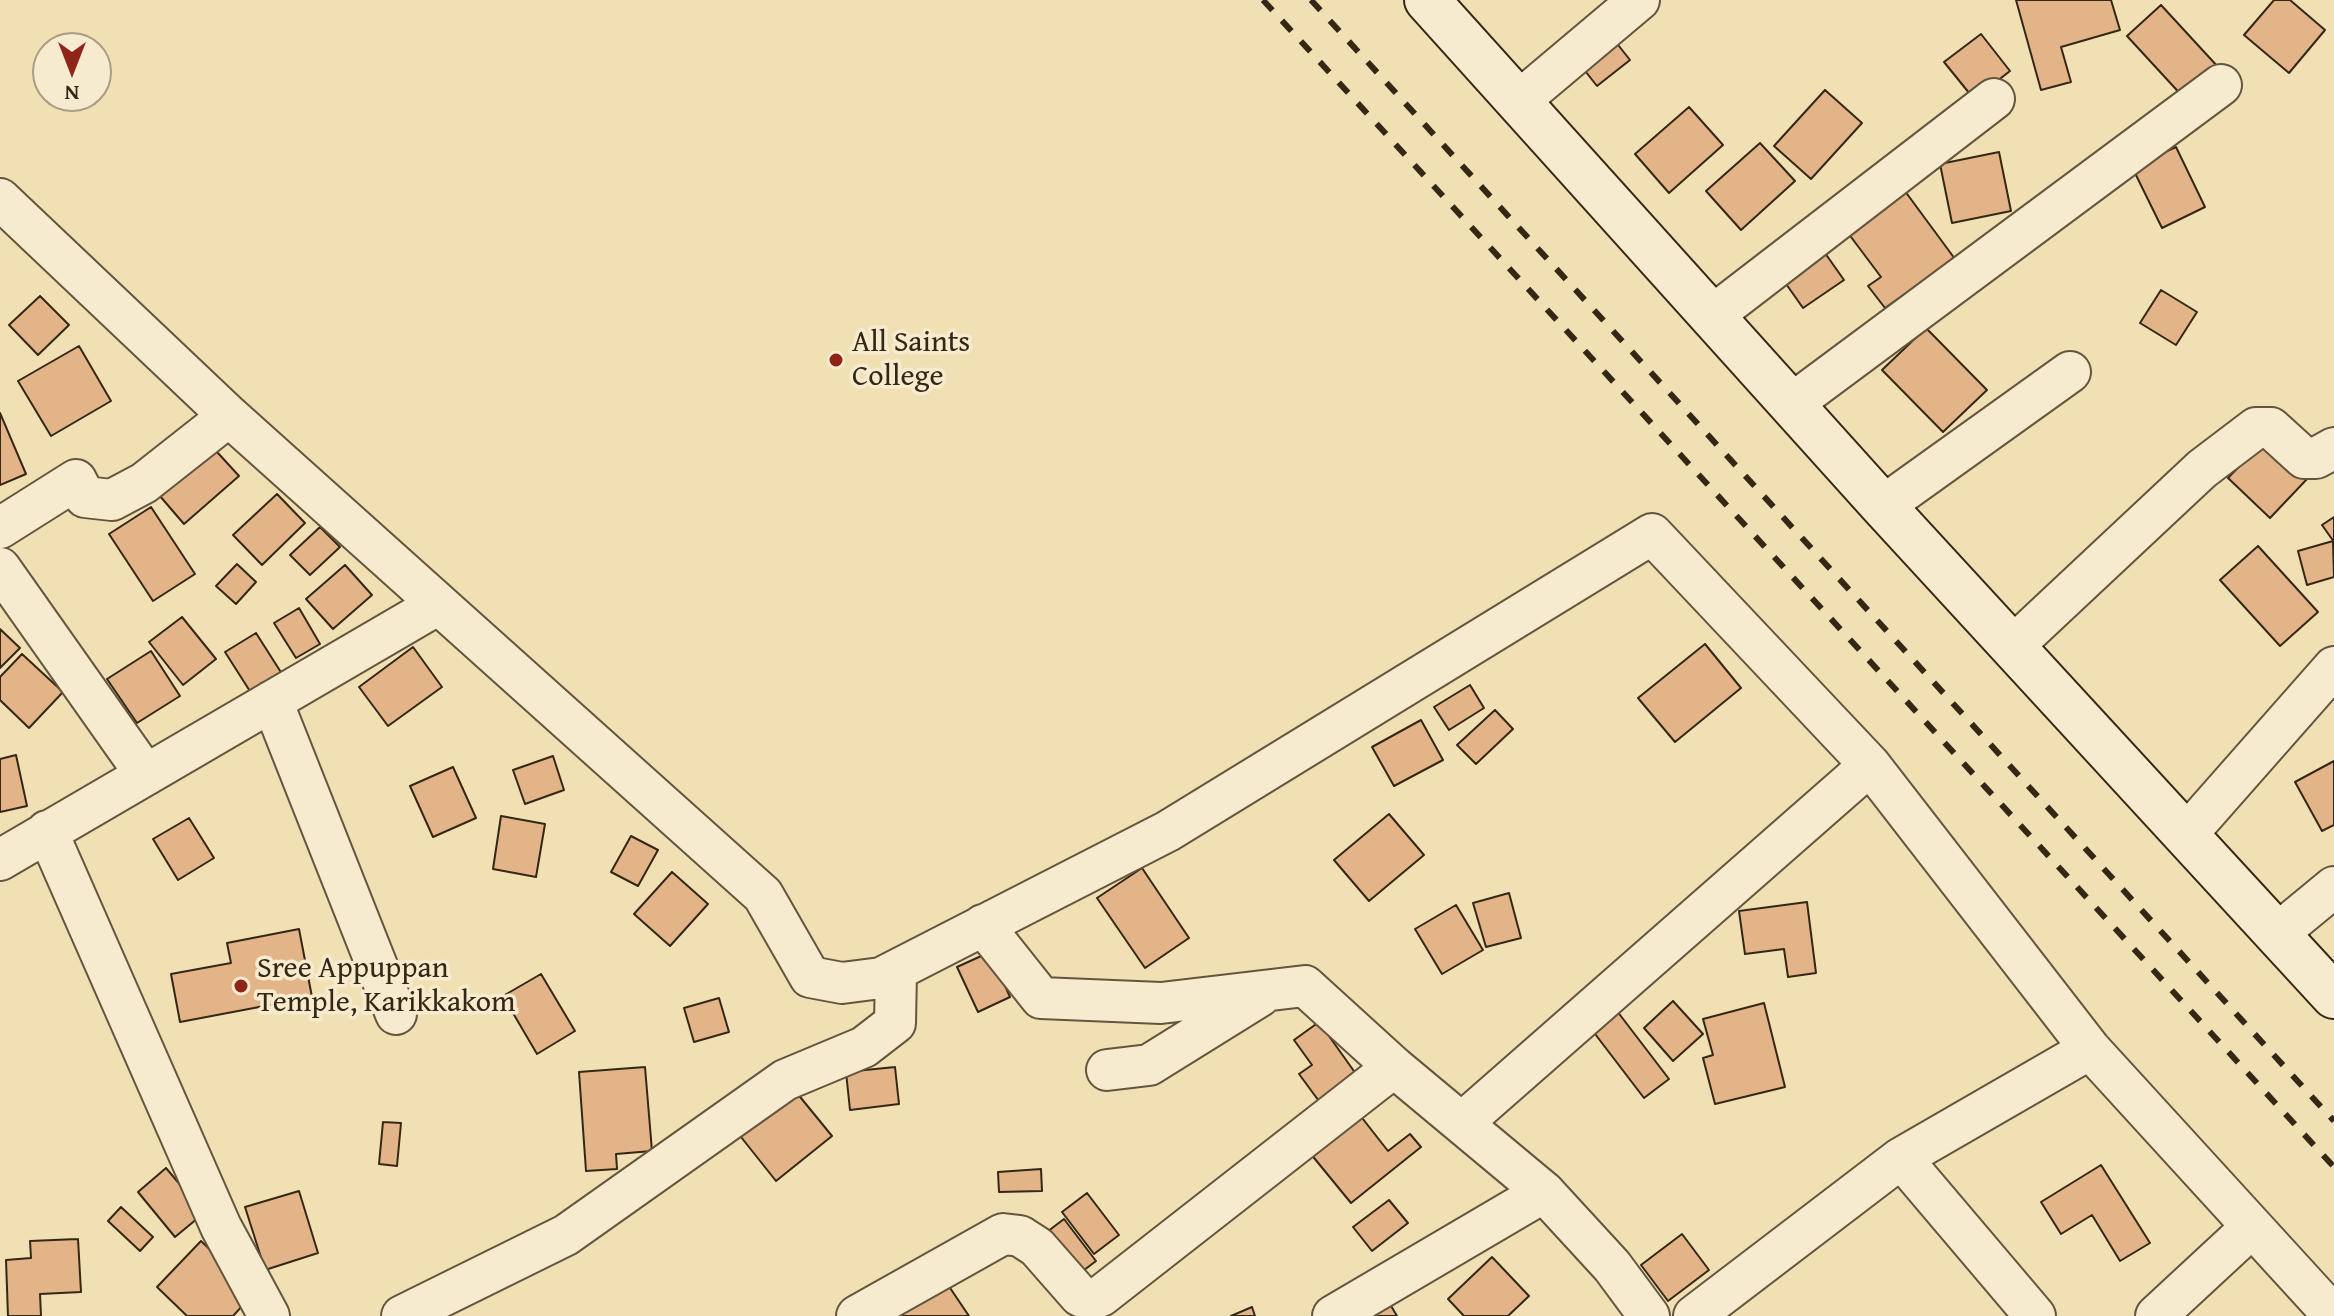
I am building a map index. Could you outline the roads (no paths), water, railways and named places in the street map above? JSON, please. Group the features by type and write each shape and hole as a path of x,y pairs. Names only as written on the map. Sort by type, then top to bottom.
{"main road":[{"path":"1427,0 1883,506 2334,996"}],"street":[{"path":"1519,101 1639,0"},
{"path":"1793,403 2221,85"},
{"path":"1712,316 1994,99"},
{"path":"0,199 229,416 763,895 810,977 842,983 881,978 896,972 1168,831 1652,534 1870,765 2090,1049 2334,1316"},
{"path":"1883,506 2070,372"},
{"path":"0,528 76,480 85,497 112,500 144,483 229,416"},
{"path":"2012,647 2202,469 2256,428 2271,428 2304,458 2316,458 2334,448"},
{"path":"0,568 146,775"},
{"path":"0,860 437,605"},
{"path":"2186,835 2334,667"},
{"path":"272,701 396,1014"},
{"path":"1462,1123 1870,765"},
{"path":"47,831 221,1227 269,1316"},
{"path":"2277,934 2334,887"},
{"path":"983,925 1041,998 1161,1003 1305,986 1394,1067 1544,1192 1612,1266 1649,1316"},
{"path":"402,1316 566,1235 785,1080 864,1047 895,1023 896,972"},
{"path":"1107,1070 1149,1065 1270,990"},
{"path":"1694,1316 1901,1158 2090,1049"},
{"path":"866,1314 1003,1234 1020,1236 1037,1247 1080,1296 1090,1300 1101,1296 1394,1067"},
{"path":"1901,1158 2035,1316"},
{"path":"1333,1316 1544,1192"},
{"path":"2156,1316 2252,1227"}],"railway":[{"path":"1263,0 2334,1167"},
{"path":"1311,0 2334,1121"}],"place":[{"name":"All Saints College","path":"836,360"},
{"name":"Sree Appuppan Temple, Karikkakom","path":"241,986"}]}
